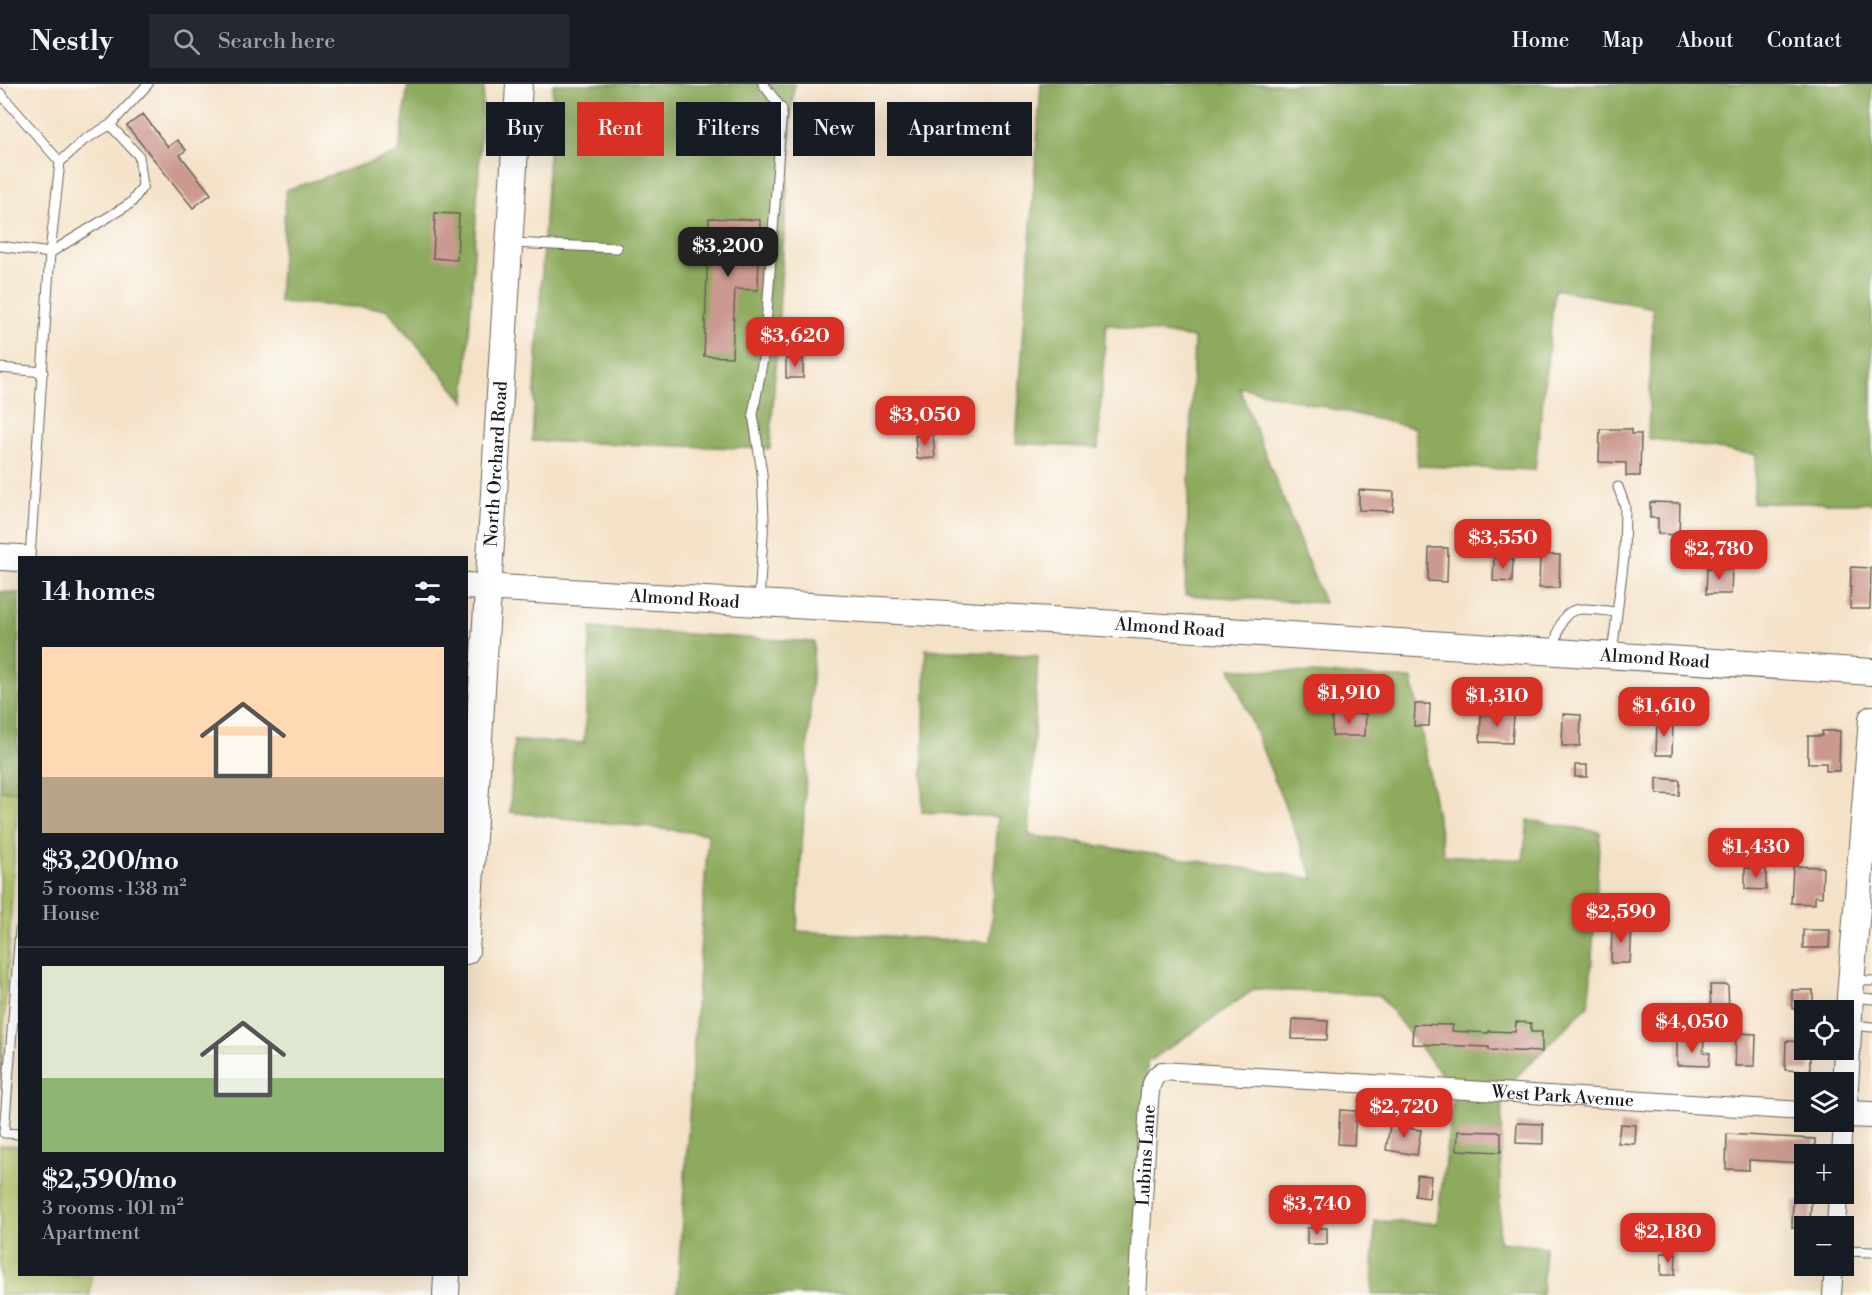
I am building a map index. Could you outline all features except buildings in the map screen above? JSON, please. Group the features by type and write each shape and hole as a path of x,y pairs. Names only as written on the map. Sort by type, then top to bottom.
{"main road":[{"name":"North Orchard Road","path":"468,890 478,586 509,242 519,84"},
{"path":"0,557 18,558"},
{"name":"Almond Road","path":"478,586 1872,672"},
{"path":"1851,1072 1860,1026 1872,719"},
{"path":"1854,1114 1872,1115"},
{"path":"446,1295 447,1276"}],"street":[{"name":"Lubins Lane","path":"1137,1295 1151,1083 1157,1073 1162,1071 1212,1074"},
{"name":"West Park Avenue","path":"1212,1074 1794,1110"},
{"path":"1832,1295 1833,1276"}],"lane":[{"path":"30,556 50,253 60,162 84,140 110,125 148,84"},
{"path":"759,603 764,519 762,473 753,414 764,352 782,110 763,84"},
{"path":"0,93 60,162"},
{"path":"0,246 50,253 131,202 143,186 139,156 110,125"},
{"path":"509,242 617,248"},
{"path":"0,368 43,372"},
{"path":"1612,656 1624,557 1625,506 1618,487"},
{"path":"1553,653 1559,625 1567,612 1592,609 1617,612"},
{"path":"18,974 16,1019 4,1133 18,1134"},
{"path":"1854,1251 1872,1252"}],"green space":[{"path":"408,84 484,84 465,402 387,309 279,302 286,190 399,153"},
{"path":"553,84 794,84 770,449 532,441 549,156 565,156 565,102 552,102"},
{"path":"1041,84 1872,84 1872,503 1753,503 1756,455 1648,438 1653,308 1555,289 1535,470 1418,466 1415,428 1239,387 1324,603 1185,595 1194,338 1106,324 1098,448 1016,443"},
{"path":"0,592 18,593 18,792 0,790"},
{"path":"591,628 814,642 797,931 990,942 998,817 922,812 926,649 1038,656 1029,835 1314,879 1230,668 1412,679 1444,855 1523,860 1528,820 1600,832 1589,1005 1502,1091 1499,1242 1545,1247 1542,1295 1372,1295 1375,1221 1437,1223 1454,1090 1379,995 1255,989 1147,1063 1139,1295 677,1295 708,834 510,812 514,741 584,743"},
{"path":"0,790 18,792 0,1089"},
{"path":"0,1145 18,1146 18,1276 91,1276 90,1295 0,1295"}]}
